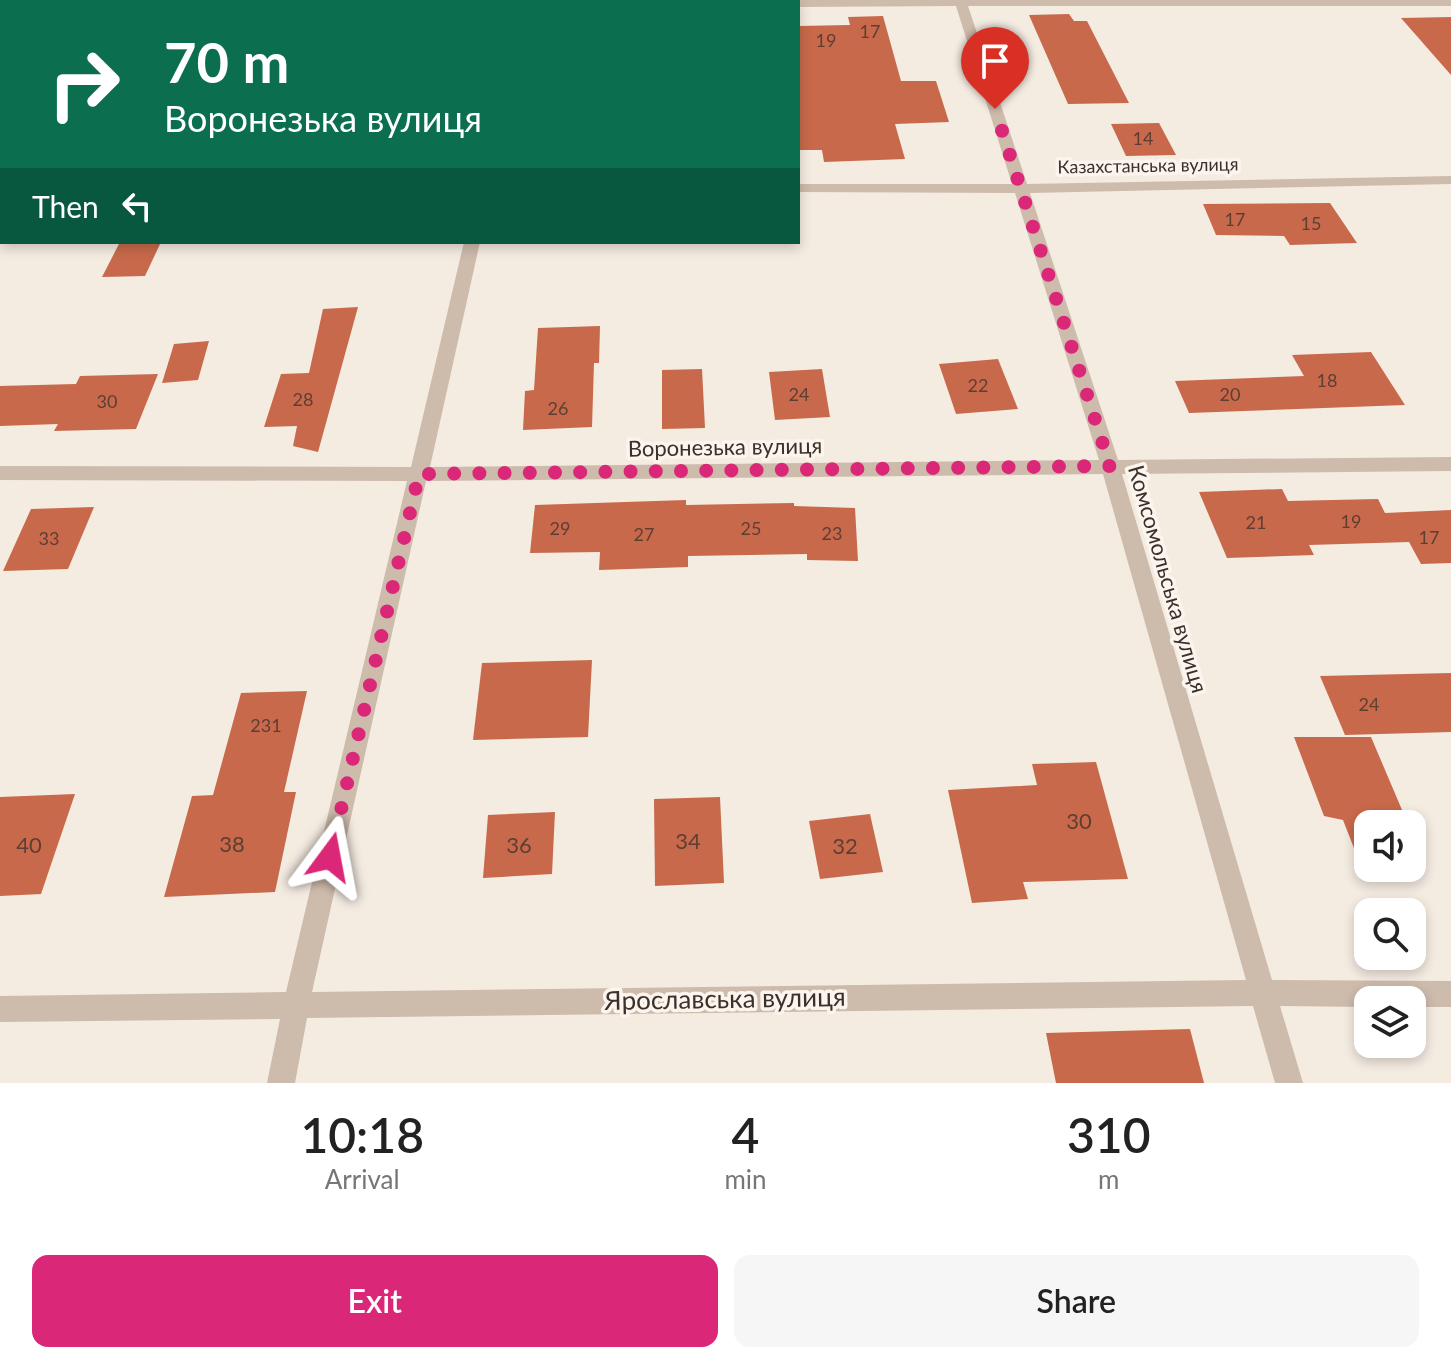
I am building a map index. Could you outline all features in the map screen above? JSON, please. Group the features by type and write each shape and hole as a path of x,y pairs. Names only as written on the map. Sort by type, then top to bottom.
{"street":[{"name":"Комсомольська вулиця","path":"960,2 1110,466 1289,1083"},
{"path":"800,3 1451,2"},
{"name":"Казахстанська вулиця","path":"800,188 1020,189 1451,180"},
{"path":"281,1083 296,1004 472,244"},
{"name":"Воронезька вулиця","path":"0,473 419,474 1451,464"},
{"name":"Ярославська вулиця","path":"0,1009 1263,993 1451,994"}],"building":[{"path":"1069,14 1074,21 1087,21 1129,103 1068,104 1029,15"},
{"path":"883,16 901,81 936,81 949,122 895,124 905,159 824,162 822,150 800,150 800,26 850,25 848,17"},
{"path":"1451,17 1451,75 1401,18"},
{"path":"1159,123 1176,155 1126,156 1111,124"},
{"path":"1330,203 1357,243 1290,245 1284,236 1216,235 1203,204"},
{"path":"119,244 160,244 145,276 102,277"},
{"path":"358,307 318,452 293,446 297,426 264,427 281,374 309,373 323,309"},
{"path":"600,326 599,363 594,363 592,427 523,430 525,391 534,390 538,328"},
{"path":"209,341 198,380 162,383 174,344"},
{"path":"1371,352 1405,405 1189,413 1175,381 1304,376 1292,355"},
{"path":"998,359 1018,409 956,414 939,364"},
{"path":"702,369 705,428 662,429 662,370"},
{"path":"822,369 830,417 775,420 769,372"},
{"path":"158,374 136,429 54,431 58,424 0,426 0,386 76,384 80,376"},
{"path":"1282,489 1288,501 1378,499 1385,513 1451,510 1451,563 1421,564 1409,542 1309,545 1314,555 1227,558 1199,492"},
{"path":"686,500 686,505 794,503 794,506 855,508 858,561 807,560 807,554 688,556 688,567 599,570 600,552 530,553 535,505"},
{"path":"94,507 68,569 3,571 31,509"},
{"path":"592,660 588,737 473,740 482,663"},
{"path":"1451,673 1451,732 1345,735 1320,676"},
{"path":"307,691 284,792 296,792 275,892 164,897 192,796 213,795 241,693"},
{"path":"1294,737 1371,737 1402,810 1354,810 1354,848 1343,820 1324,816"},
{"path":"1096,762 1128,879 1023,882 1028,899 972,903 948,790 1037,785 1032,764"},
{"path":"75,794 41,894 0,896 0,797"},
{"path":"720,797 724,883 655,886 654,799"},
{"path":"555,812 552,874 483,878 488,815"},
{"path":"870,814 883,872 820,879 809,821"},
{"path":"1190,1029 1204,1083 1056,1083 1046,1033"}],"route":[{"path":"330,857 419,474 1110,466 995,109"}]}
